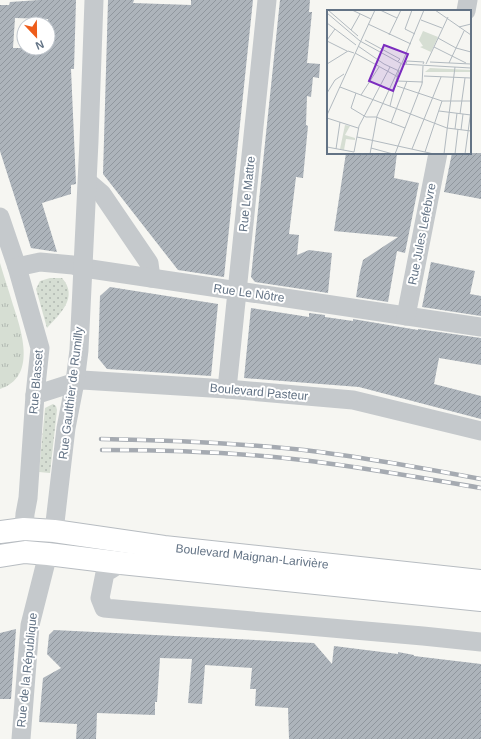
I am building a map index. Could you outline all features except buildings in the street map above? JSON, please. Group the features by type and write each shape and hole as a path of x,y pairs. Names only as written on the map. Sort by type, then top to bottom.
{"main road":[{"name":"Boulevard Maignan-Larivière","path":"0,532 24,529 54,531 164,547 481,581"},
{"path":"24,529 25,552"},
{"path":"48,554 54,531"},
{"name":"Boulevard Maignan-Larivière","path":"0,556 25,552 48,554 121,563 481,600"}],"street":[{"name":"Rue Gaulthier de Rumilly","path":"54,531 66,428 75,382 79,350 88,182 94,0"},
{"name":"Rue Le Mattre","path":"227,389 267,0"},
{"path":"466,10 468,0"},
{"name":"Rue Jules Lefebvre","path":"406,316 438,154"},
{"path":"88,182 102,194 149,263 151,278"},
{"name":"Rue Blasset","path":"0,217 17,267 40,348 35,395 28,498 24,514 24,529"},
{"name":"Rue Le Nôtre","path":"17,267 40,262 73,265 237,292 481,327"},
{"name":"Boulevard Pasteur","path":"35,395 75,382 95,380 227,389 353,400 481,432"},
{"name":"Rue de la République","path":"20,739 30,625 48,554"},
{"path":"121,563 105,573 100,598 104,608 481,642"}],"green space":[{"path":"0,263 20,328 24,353 23,364 19,375 12,383 0,389"},
{"path":"50,278 62,278 67,285 69,292 66,305 47,328 36,289 40,281"},
{"path":"53,404 56,406 57,410 50,473 39,472 45,408"}],"railway":[{"path":"101,439 202,442 304,450 370,459 481,479"},
{"path":"102,450 152,450 277,457 347,466 481,488"}]}
